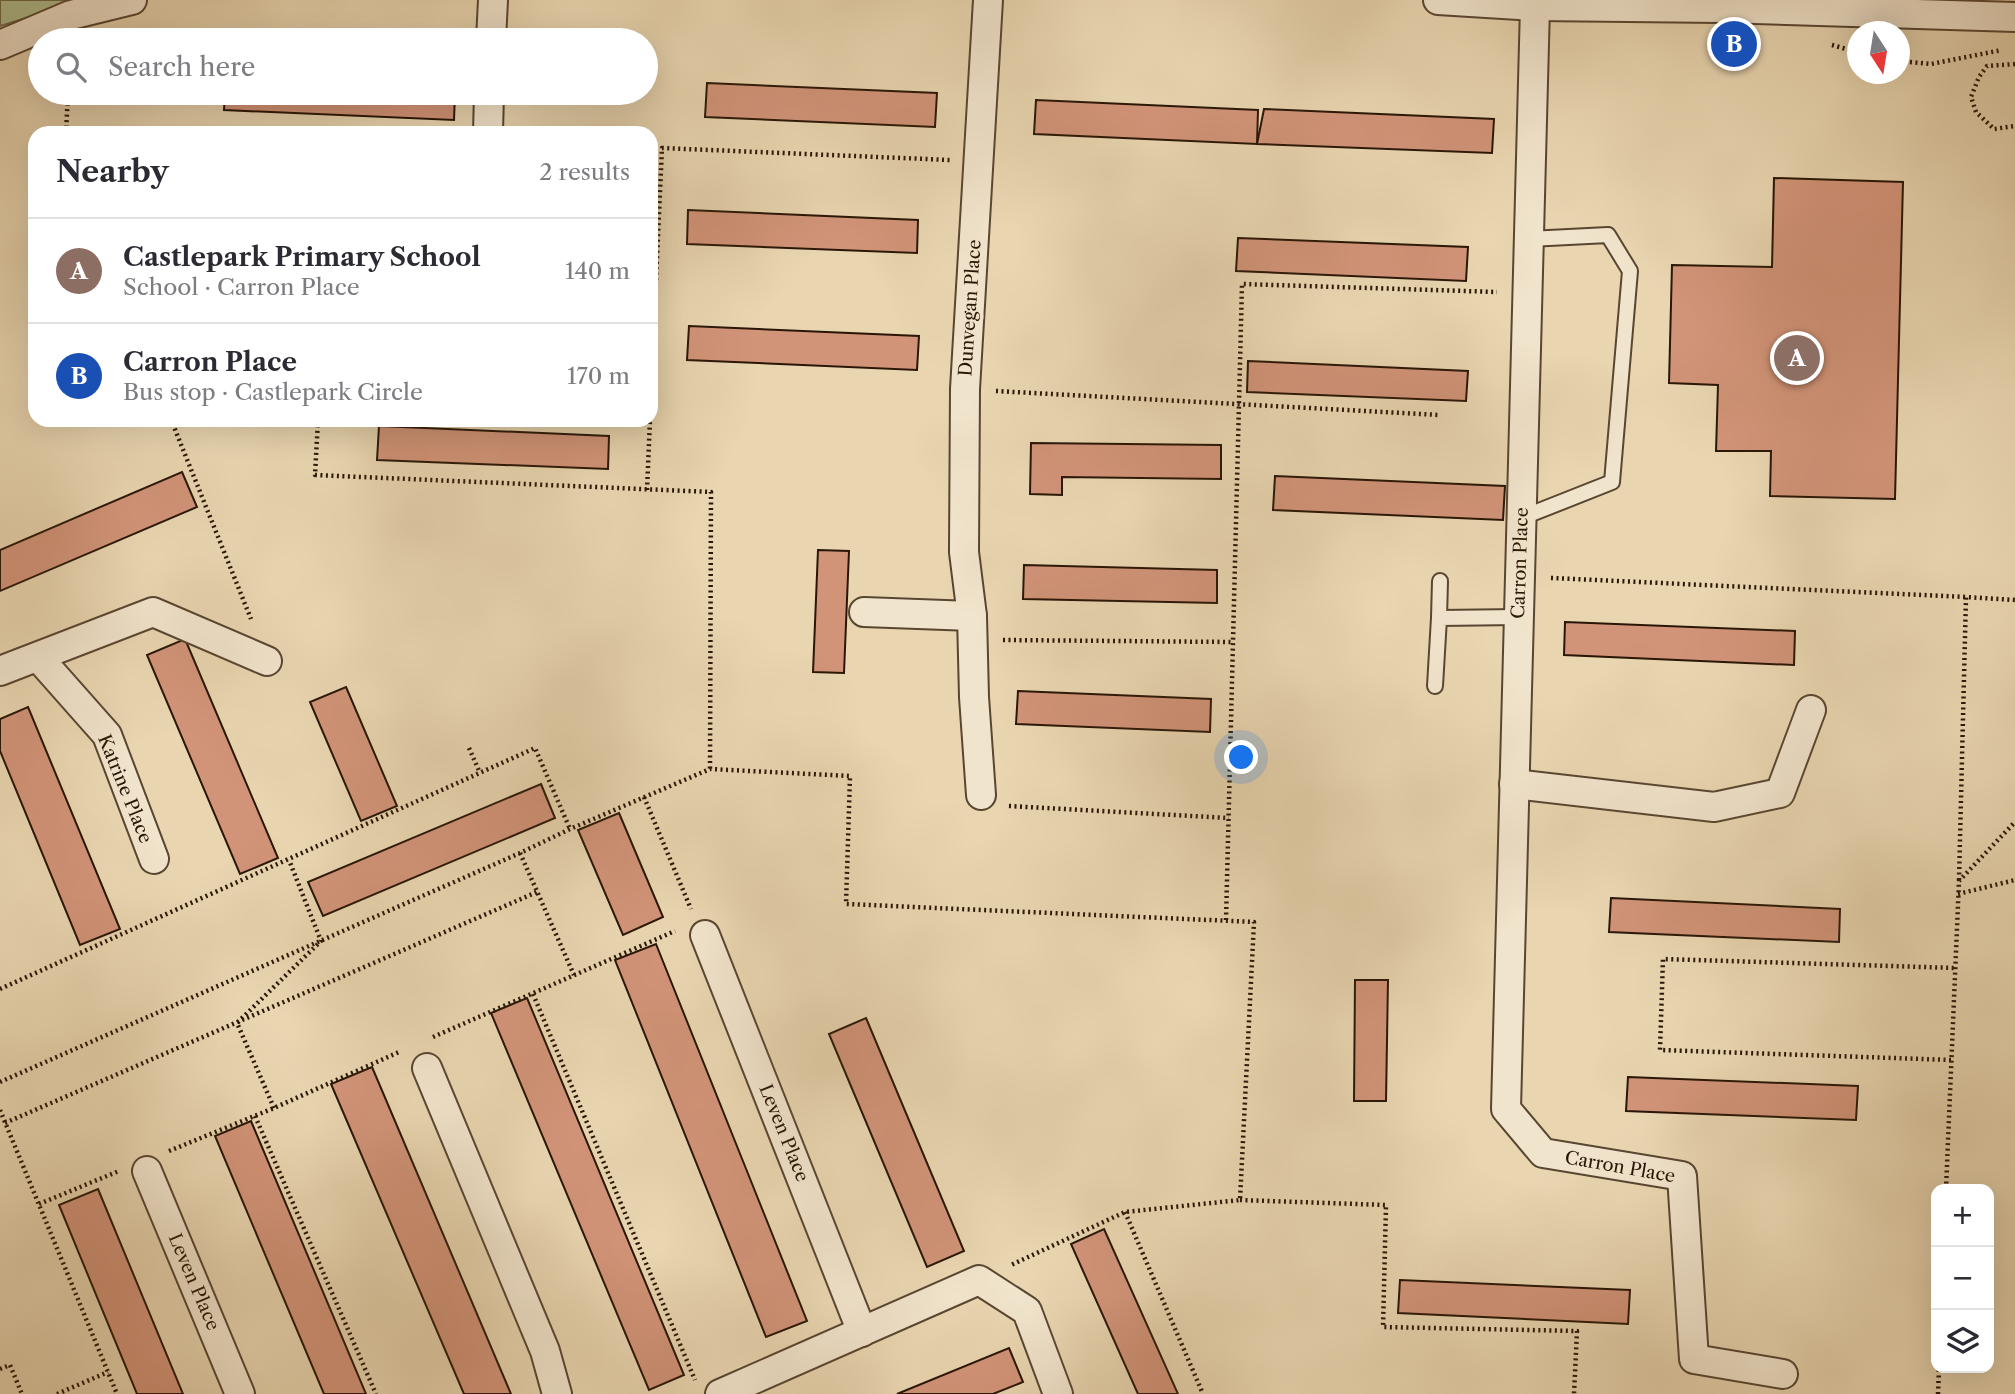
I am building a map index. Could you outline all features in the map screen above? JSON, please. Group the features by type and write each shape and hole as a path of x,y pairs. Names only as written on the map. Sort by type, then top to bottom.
{"street":[{"path":"40,28 71,15 132,0"},
{"path":"492,28 493,0"},
{"name":"Dunvegan Place","path":"981,795 972,628 964,552 965,389 988,0"},
{"path":"1438,0 1535,6 1720,8 2015,17"},
{"name":"Carron Place","path":"1535,6 1506,1110 1543,1153 1682,1175 1694,1359 1783,1374"},
{"path":"0,45 28,33"},
{"path":"488,126 489,105"},
{"path":"0,671 153,611 267,661"},
{"path":"864,612 972,628"},
{"name":"Katrine Place","path":"38,657 107,735 153,859"},
{"path":"1514,784 1714,807 1780,793 1811,710"},
{"name":"Leven Place","path":"695,931 862,1332"},
{"path":"427,1068 545,1351 557,1394"},
{"name":"Leven Place","path":"134,1171 240,1394"},
{"path":"720,1390 862,1332 979,1280 1027,1311 1058,1394"}],"lane":[{"path":"1521,518 1612,482 1630,271 1608,234 1529,239"},
{"path":"1435,686 1440,581"},
{"path":"1439,618 1518,617"}],"path":[{"path":"1910,62 1931,64 2010,48"},
{"path":"2015,64 1987,66 1979,76 1971,97 1976,113 1994,129 2015,126"},
{"path":"66,126 67,105"},
{"path":"658,236 662,148 979,161"},
{"path":"1226,920 1242,284 1527,293"},
{"path":"965,389 1439,415"},
{"path":"174,427 267,661"},
{"path":"318,427 315,475 711,492 710,769"},
{"path":"647,489 650,427"},
{"path":"1520,577 2015,600"},
{"path":"1946,1184 1959,881 1966,597"},
{"path":"972,628 1233,642"},
{"path":"469,748 480,773"},
{"path":"0,989 535,748 570,829"},
{"path":"0,1082 710,769 850,776 846,904 1254,922 1240,1200"},
{"path":"981,795 984,805 1229,818"},
{"path":"644,797 691,909"},
{"path":"1959,881 2015,822"},
{"path":"520,853 574,975"},
{"path":"289,860 321,941"},
{"path":"1958,894 2015,880"},
{"path":"5,1123 537,892"},
{"path":"427,1040 574,975 695,931"},
{"path":"237,1023 321,941"},
{"path":"1951,1060 1660,1051 1663,959 1955,968"},
{"path":"533,993 720,1390"},
{"path":"237,1023 274,1108"},
{"path":"168,1151 404,1051"},
{"path":"0,1110 117,1394"},
{"path":"255,1116 376,1394"},
{"path":"39,1204 134,1171"},
{"path":"979,1280 1125,1212 1240,1200 1386,1205 1383,1327 1577,1331 1574,1394"},
{"path":"1125,1212 1203,1394"},
{"path":"0,1369 10,1365 22,1394"},
{"path":"57,1394 108,1372"},
{"path":"1938,1394 1939,1373"}],"green space":[{"path":"0,0 83,0 0,26"}],"building":[{"path":"707,83 937,93 935,127 705,117"},
{"path":"1036,100 1258,110 1257,144 1034,134"},
{"path":"224,105 455,105 454,120 224,110"},
{"path":"1264,109 1494,119 1492,153 1257,144"},
{"path":"1774,178 1903,182 1895,499 1770,496 1771,451 1716,451 1718,385 1669,383 1672,265 1772,267"},
{"path":"688,210 918,220 917,253 687,244"},
{"path":"1238,238 1468,247 1466,281 1236,271"},
{"path":"689,326 919,336 917,370 687,360"},
{"path":"1248,361 1468,371 1466,401 1247,392"},
{"path":"379,427 609,436 608,469 377,460"},
{"path":"1031,443 1221,445 1221,479 1062,477 1062,495 1030,494"},
{"path":"182,472 197,507 0,591 0,550"},
{"path":"1275,476 1505,486 1503,520 1273,510"},
{"path":"818,550 849,551 844,673 813,672"},
{"path":"1024,565 1217,570 1217,603 1023,599"},
{"path":"1565,622 1795,631 1794,665 1564,655"},
{"path":"185,639 278,858 240,874 147,655"},
{"path":"346,687 397,806 361,821 310,702"},
{"path":"1018,691 1211,699 1210,732 1016,724"},
{"path":"28,707 120,929 80,945 0,751 0,719"},
{"path":"541,784 555,818 323,916 308,882"},
{"path":"619,813 663,917 623,935 578,830"},
{"path":"1611,898 1840,909 1839,942 1609,932"},
{"path":"656,944 807,1321 766,1337 615,960"},
{"path":"1355,980 1388,980 1386,1101 1354,1101"},
{"path":"527,998 684,1375 649,1390 491,1013"},
{"path":"866,1018 964,1251 927,1267 829,1034"},
{"path":"372,1067 511,1394 464,1394 331,1084"},
{"path":"1628,1077 1858,1086 1856,1120 1626,1111"},
{"path":"251,1121 366,1394 324,1394 215,1136"},
{"path":"98,1189 183,1394 137,1394 59,1205"},
{"path":"1104,1229 1178,1394 1138,1394 1071,1244"},
{"path":"1400,1280 1630,1290 1628,1324 1398,1313"},
{"path":"1009,1348 1023,1382 993,1394 897,1394"}],"place":[{"name":"Carron Place","path":"1734,44"},
{"name":"Castlepark Primary School","path":"1797,358"}]}
